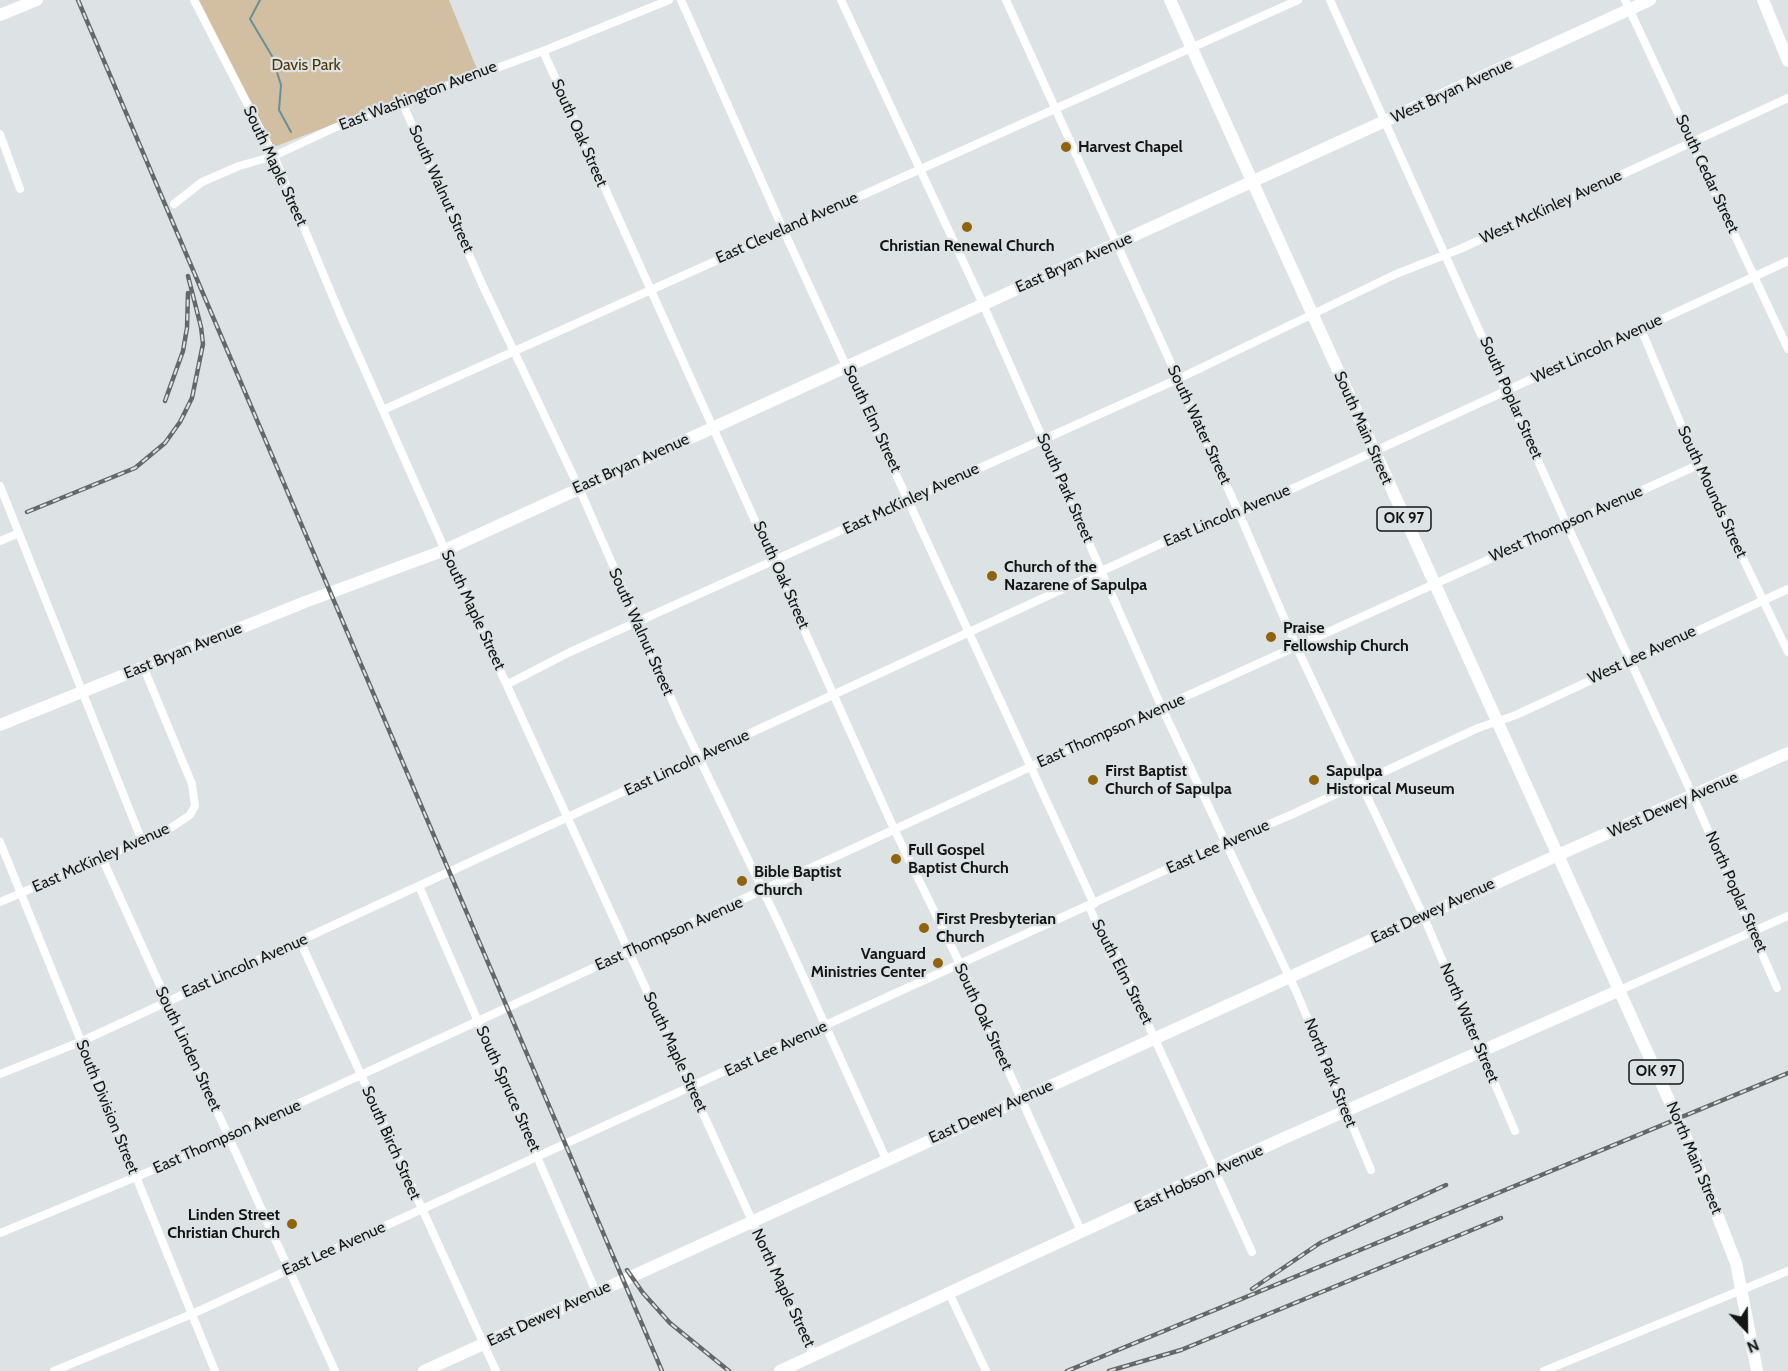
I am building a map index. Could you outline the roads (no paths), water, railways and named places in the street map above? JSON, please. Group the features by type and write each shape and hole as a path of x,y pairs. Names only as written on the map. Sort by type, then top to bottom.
{"main road":[{"path":"0,15 18,3 37,0"},
{"name":"South Main Street","path":"1170,0 1314,312 1373,452 1558,855"},
{"name":"West Bryan Avenue","path":"1253,182 1385,122 1627,5 1650,0"},
{"path":"1763,0 1788,61"},
{"name":"East Bryan Avenue","path":"0,725 144,666 445,550 1253,182"},
{"name":"West Dewey Avenue","path":"1558,855 1788,753"},
{"name":"East Dewey Avenue","path":"424,1371 1558,855"},
{"name":"North Main Street","path":"1558,855 1711,1195 1743,1290 1757,1371"},
{"name":"East Hobson Avenue","path":"780,1371 950,1295 1215,1171 1620,990"}],"street":[{"name":"South Maple Street","path":"194,0 274,156 445,550 752,1221"},
{"name":"East Washington Avenue","path":"174,204 202,182 239,166 274,156 334,128 543,51 669,0"},
{"name":"South Elm Street","path":"681,0 783,229 909,499 1091,905 1110,956 1116,954 1252,1252"},
{"name":"South Park Street","path":"841,0 983,304 1162,708 1289,976"},
{"name":"South Water Street","path":"1006,0 1239,513 1297,648 1423,915"},
{"name":"East Cleveland Avenue","path":"383,410 918,168 1298,0"},
{"name":"South Poplar Street","path":"1330,0 1567,525 1694,796"},
{"name":"South Cedar Street","path":"1627,5 1787,345"},
{"name":"South Oak Street","path":"543,51 836,695 895,831 960,964 1082,1233"},
{"name":"West McKinley Avenue","path":"1314,312 1446,253 1460,249 1788,98"},
{"name":"South Walnut Street","path":"402,102 514,352 579,488 637,622 886,1159"},
{"path":"0,134 20,189"},
{"name":"West Lincoln Avenue","path":"1373,452 1788,261"},
{"name":"East McKinley Avenue","path":"508,684 637,622 1042,438 1178,379 1298,323 1314,312"},
{"name":"South Mounds Street","path":"1641,329 1698,465 1788,652"},
{"name":"East Lincoln Avenue","path":"0,1074 80,1042 1169,540 1239,513 1373,452"},
{"name":"West Thompson Avenue","path":"1434,585 1698,465"},
{"path":"0,486 142,841"},
{"path":"0,541 19,533"},
{"name":"East Thompson Avenue","path":"0,1233 136,1178 1029,768 1434,585"},
{"name":"West Lee Avenue","path":"1497,722 1788,589"},
{"name":"East McKinley Avenue","path":"0,902 183,821 195,806 192,784 144,666"},
{"name":"East Lee Avenue","path":"54,1371 192,1314 1227,842 1497,722"},
{"name":"North Poplar Street","path":"1694,796 1777,988"},
{"name":"South Division Street","path":"0,842 215,1371"},
{"name":"South Linden Street","path":"102,858 335,1371"},
{"name":"South Spruce Street","path":"419,886 596,1292"},
{"name":"North Water Street","path":"1423,915 1515,1131"},
{"path":"1620,990 1788,916"},
{"name":"South Birch Street","path":"300,941 496,1371"},
{"name":"North Park Street","path":"1289,976 1371,1170"},
{"name":"North Maple Street","path":"752,1221 814,1356"},
{"path":"1544,1371 1788,1271"},
{"path":"950,1295 986,1371"}],"waterway":[{"path":"260,0 250,19 272,56 281,85 279,110 291,132"}],"railway":[{"path":"78,0 662,1371"},
{"path":"27,512 135,468 165,443 180,422 192,398 203,344 188,276"},
{"path":"165,401 183,351 187,328 188,293"},
{"path":"1067,1371 1788,1073"},
{"path":"1252,1289 1320,1243 1446,1185"},
{"path":"1109,1371 1181,1350 1501,1218"},
{"path":"627,1270 643,1293 670,1323 729,1371"}],"place":[{"name":"Harvest Chapel","path":"1066,147"},
{"name":"Christian Renewal Church","path":"967,227"},
{"name":"Church of the Nazarene of Sapulpa","path":"992,576"},
{"name":"Praise Fellowship Church","path":"1271,637"},
{"name":"First Baptist Church of Sapulpa","path":"1093,780"},
{"name":"Sapulpa Historical Museum","path":"1314,780"},
{"name":"Full Gospel Baptist Church","path":"896,859"},
{"name":"Bible Baptist Church","path":"742,881"},
{"name":"First Presbyterian Church","path":"924,928"},
{"name":"Vanguard Ministries Center","path":"938,963"},
{"name":"Linden Street Christian Church","path":"292,1224"}],"park label":[{"name":"Davis Park","path":"306,65"}]}
